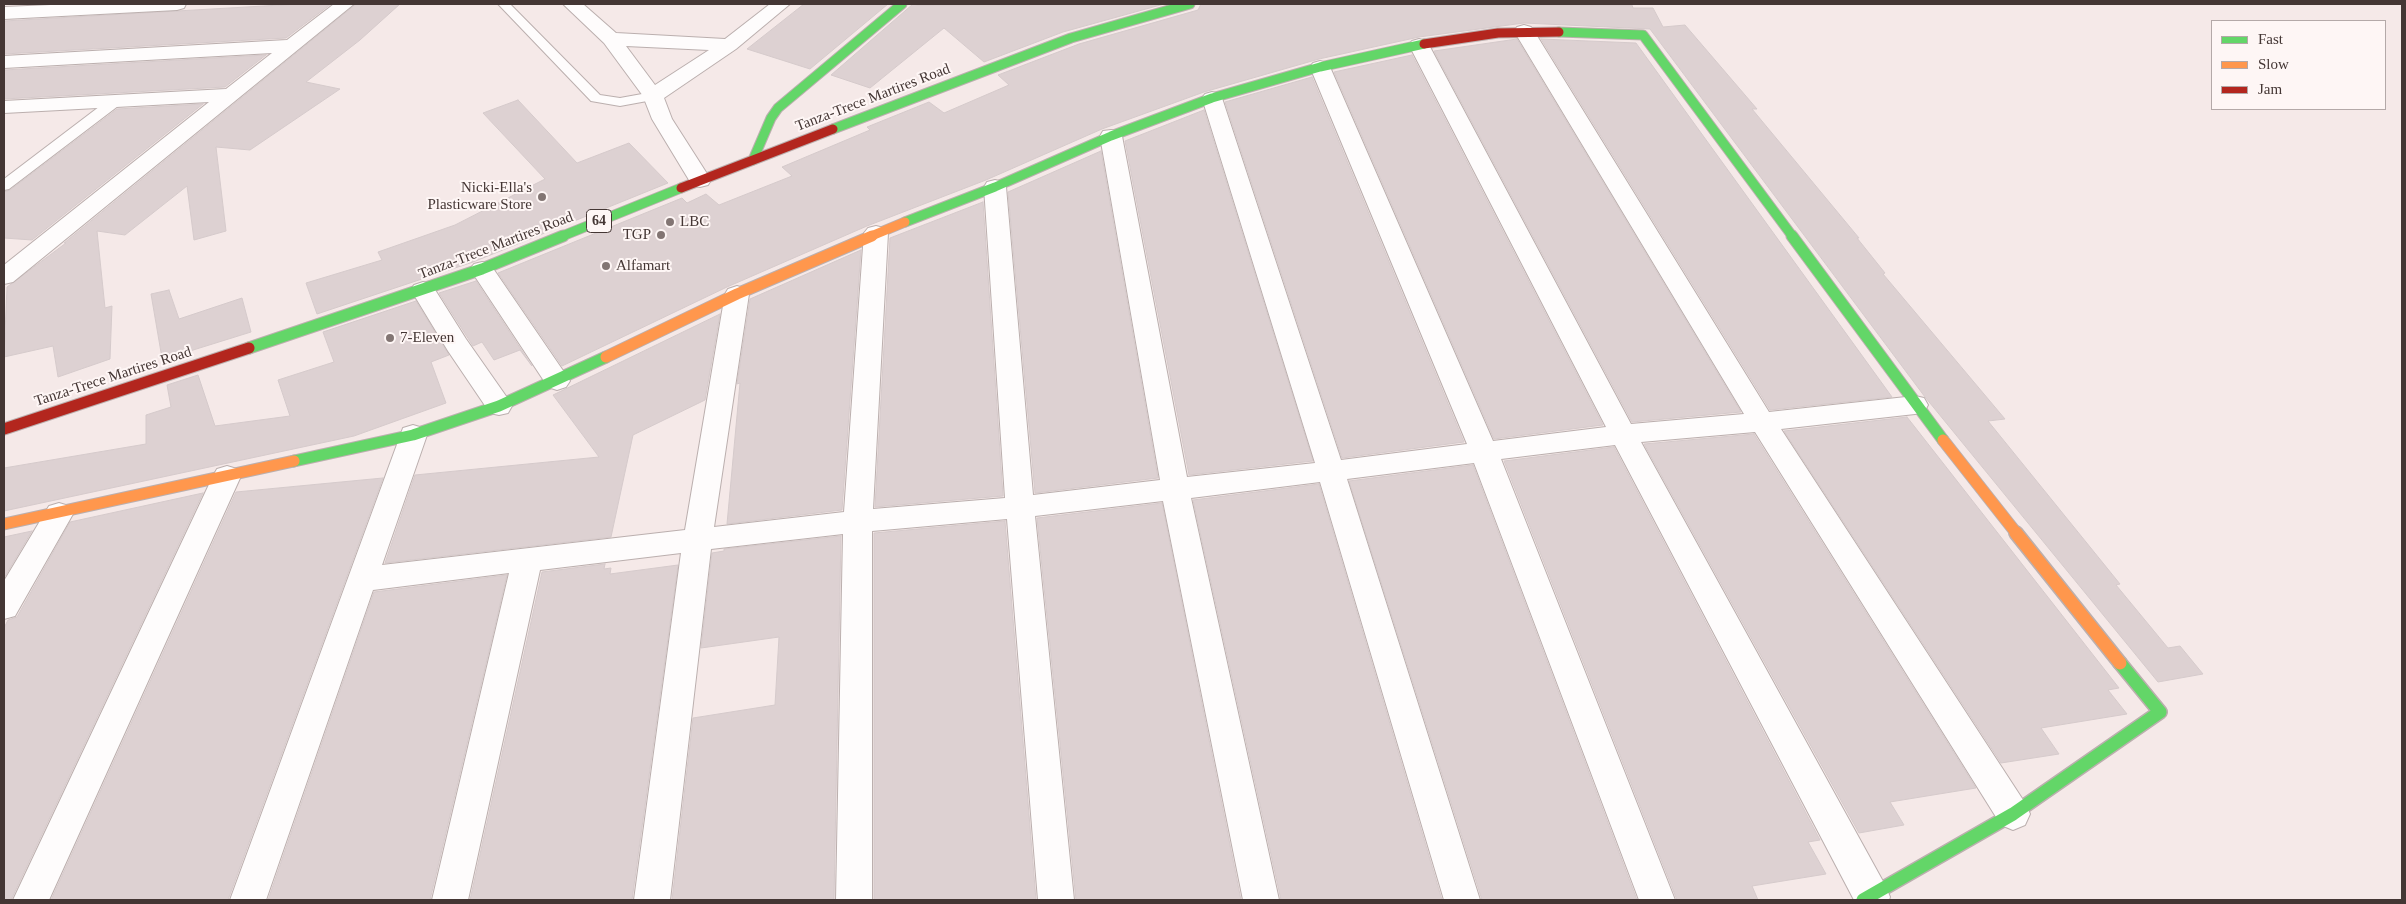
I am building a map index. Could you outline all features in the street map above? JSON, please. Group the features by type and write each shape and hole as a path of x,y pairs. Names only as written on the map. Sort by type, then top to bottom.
{"street":[{"path":"4,12 11,4"},
{"path":"4,12 177,4"},
{"path":"4,277 345,4"},
{"path":"572,4 611,39 652,96 662,119 700,180"},
{"path":"652,96 729,45 781,4"},
{"path":"752,160 771,118 778,108 902,4"},
{"name":"Tanza-Trece Martires Road","path":"4,429 424,290 482,269 700,180 1071,38 1190,4"},
{"path":"1524,31 1762,422 2013,814"},
{"path":"4,524 59,514 413,435 499,406 557,381 738,294 876,233 995,186 1111,136 1212,98 1320,67 1419,45 1524,31 1643,35 1915,405 2160,712 2013,814 1867,898 1419,45"},
{"path":"611,39 729,45"},
{"path":"4,62 292,46"},
{"path":"1320,67 1484,452 1657,900"},
{"path":"4,107 231,95"},
{"path":"1212,98 1331,471 1462,900"},
{"path":"1111,136 1174,488 1261,900"},
{"path":"995,186 1020,507 1056,900"},
{"path":"854,900 858,520 876,233"},
{"path":"482,269 557,381"},
{"path":"424,290 457,345 499,406"},
{"path":"652,900 698,539 738,294"},
{"path":"363,579 858,520 1020,507 1331,471 1623,434 1762,422 1915,405"},
{"path":"248,900 413,435"},
{"path":"32,900 228,476"},
{"path":"4,608 59,514"},
{"path":"450,900 527,560"}],"lane":[{"path":"504,4 596,98 620,102 652,96"},
{"path":"4,186 116,100"}],"building":[{"path":"298,4 331,4 286,38 4,54 4,21"},
{"path":"356,4 400,4 360,40 306,82 340,89 250,150 216,147 226,231 194,240 187,186 125,235 97,231 105,308 112,306 110,359 58,377 53,346 4,357 7,287 66,243 64,243"},
{"path":"804,4 888,4 810,69 747,49"},
{"path":"913,4 1164,4 1063,32 984,62 944,28 870,88 831,75"},
{"path":"1201,4 1632,5 1633,8 1653,8 1663,27 1685,25 1757,109 1752,109 1859,238 1857,238 1885,273 1883,274 2005,419 1988,421 2120,584 2116,585 2168,648 2180,646 2203,674 2158,682 1925,397 1650,29 1524,23 1419,37 1319,59 1204,92 1102,129 986,180 867,226 727,287 562,366 498,273 682,198 687,203 706,194 719,205 792,176 782,167 870,130 867,127 929,102 944,113 1009,85 998,75 1079,44 1198,10"},
{"path":"1517,39 1741,412 1632,422 1434,51"},
{"path":"1541,39 1636,43 1892,397 1770,410"},
{"path":"266,55 225,87 4,99 4,70"},
{"path":"1412,55 1603,425 1494,439 1334,72"},
{"path":"1312,77 1464,442 1342,458 1225,102"},
{"path":"518,100 577,163 629,143 668,183 473,262 317,314 306,283 382,260 378,252 455,225 545,179 483,113"},
{"path":"203,104 32,240 4,238 4,192 10,190 117,109"},
{"path":"1204,110 1313,461 1189,475 1125,141"},
{"path":"1101,151 1158,478 1035,493 1008,192"},
{"path":"983,202 1003,496 875,507 890,238"},
{"path":"861,250 842,510 727,524 740,383 737,384 750,299"},
{"path":"476,281 532,366 520,350 494,360 482,342 473,346 439,293"},
{"path":"169,290 179,319 242,298 251,332 190,351 191,355 163,364 151,294"},
{"path":"416,301 449,355 431,362 446,403 354,436 4,511 4,468 146,444 146,415 171,407 167,385 198,375 215,426 290,416 278,380 334,362 323,332"},
{"path":"720,314 705,400 633,435 611,537 385,563 415,475 599,457 553,395"},
{"path":"1907,417 2119,688 2108,690 2127,714 2041,728 2059,754 2001,763 1784,431"},
{"path":"1754,434 1976,788 1890,802 1904,825 1859,833 1644,444"},
{"path":"1614,447 1820,840 1808,842 1826,874 1752,886 1758,900 1677,900 1504,461"},
{"path":"1473,465 1637,900 1482,900 1349,481"},
{"path":"383,478 228,900 51,900 236,492"},
{"path":"1319,484 1442,900 1281,900 1193,500"},
{"path":"203,493 11,900 4,900 4,628 8,620 17,617 70,522"},
{"path":"1162,503 1241,900 1076,900 1037,518"},
{"path":"1005,521 1036,900 874,900 874,533"},
{"path":"32,531 4,578 4,537"},
{"path":"841,536 834,900 672,900 693,718 775,705 779,637 701,648 712,553 724,551 724,549"},
{"path":"605,564 604,569 611,568 610,574 678,565 632,900 470,900 542,572"},
{"path":"507,575 430,900 268,900 374,592"}],"traffic: fast":[{"path":"753,160 771,118 778,108 902,4"},
{"path":"833,129 1071,38 1190,4"},
{"path":"1559,32 1643,35 1943,440"},
{"path":"905,222 995,187 1111,136 1212,98 1320,67 1424,44"},
{"path":"249,348 482,269 681,188"},
{"path":"294,461 413,435 499,406 606,357"},
{"path":"1863,900 2013,814 2160,712 2120,663"}],"traffic: slow":[{"path":"606,357 737,294 905,222"},
{"path":"1943,440 2120,663"},
{"path":"4,524 294,461"}],"traffic: jam":[{"path":"1424,44 1498,33 1559,32"},
{"path":"681,188 833,129"},
{"path":"4,429 249,348"}],"place":[{"name":"Nicki-Ella's Plasticware Store","path":"542,197"},
{"name":"LBC","path":"670,222"},
{"name":"TGP","path":"661,235"},
{"name":"Alfamart","path":"606,266"},
{"name":"7-Eleven","path":"390,338"}]}
